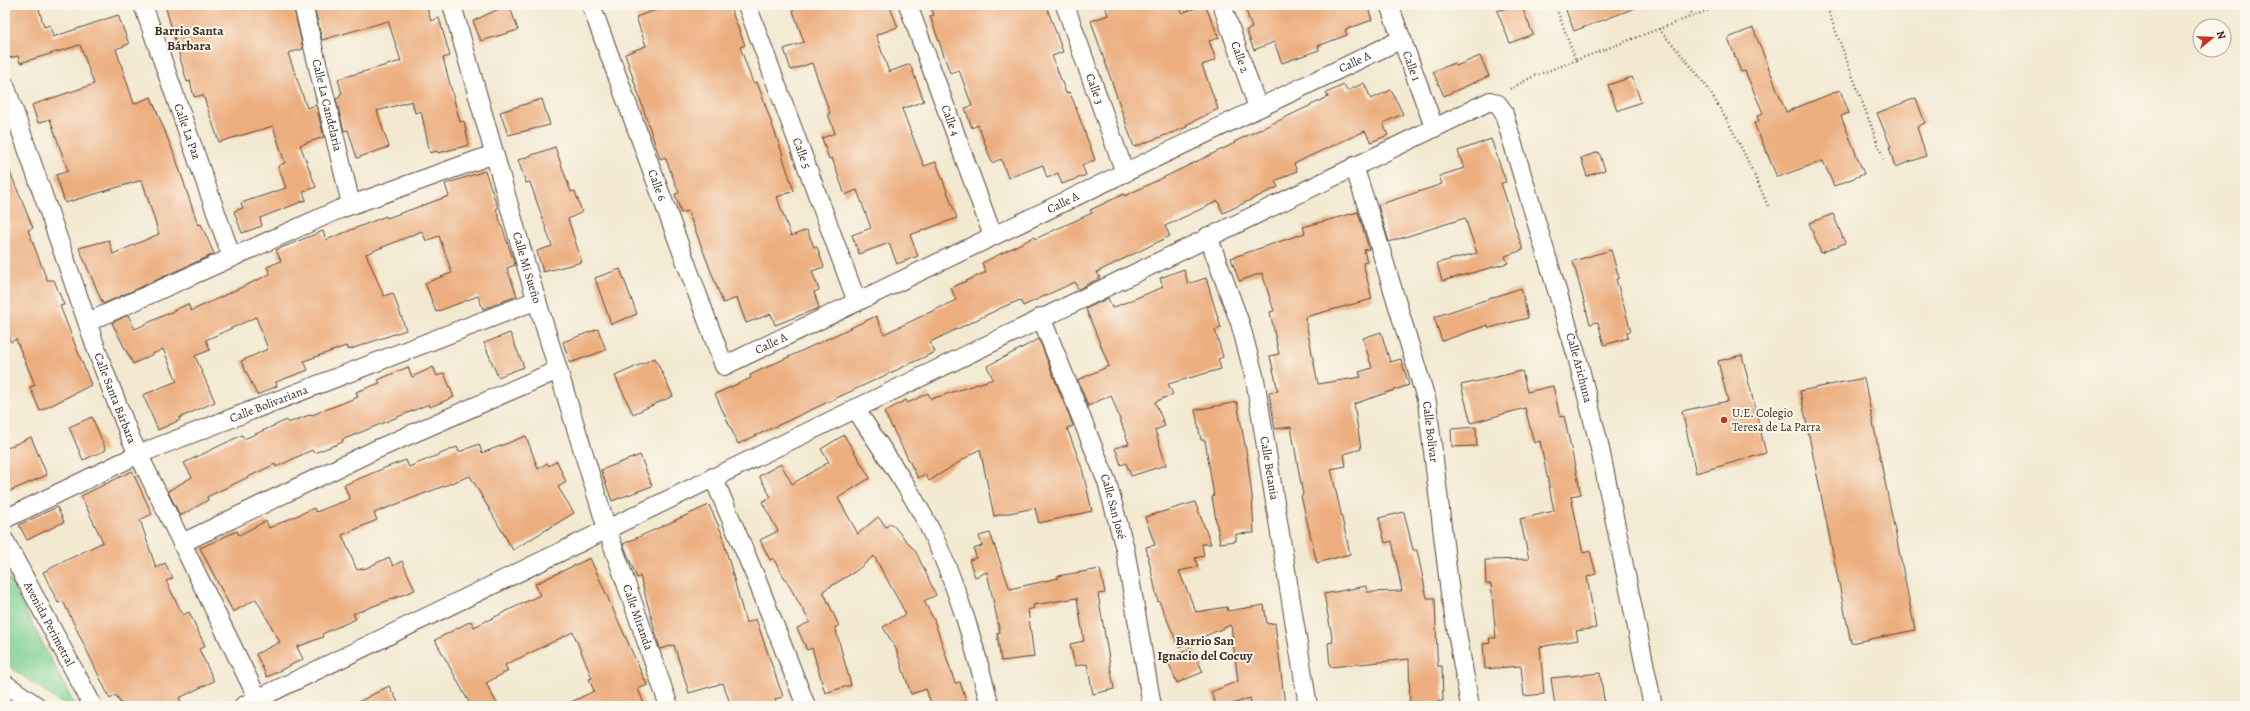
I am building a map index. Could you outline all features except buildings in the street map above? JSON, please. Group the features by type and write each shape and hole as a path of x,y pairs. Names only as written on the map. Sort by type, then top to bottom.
{"street":[{"name":"Calle La Paz","path":"143,5 232,258"},
{"name":"Calle La Candelaria","path":"303,5 351,204"},
{"name":"Calle Mi Sueño","path":"452,5 537,300 607,529"},
{"name":"Calle 6","path":"591,5 724,366"},
{"name":"Calle 5","path":"747,5 857,302"},
{"name":"Calle 4","path":"908,5 993,236"},
{"name":"Calle 3","path":"1065,5 1125,172"},
{"name":"Calle 2","path":"1222,5 1258,108"},
{"name":"Calle 1","path":"1389,5 1434,127"},
{"name":"Calle A","path":"724,366 1402,39"},
{"name":"Calle Santa Bárbara","path":"5,85 102,365 139,454 182,543 250,702"},
{"path":"250,702 1208,236 1486,102 1494,101"},
{"name":"Calle Arichuna","path":"1494,101 1503,111 1577,357 1599,444 1653,706"},
{"path":"88,322 351,204 494,154"},
{"name":"Calle Bolívar","path":"1354,166 1376,231 1427,402 1450,593 1470,706"},
{"name":"Calle Betania","path":"1208,236 1240,323 1255,379 1308,706"},
{"name":"Calle Bolivariana","path":"5,519 139,454 537,300"},
{"name":"Calle San José","path":"1041,317 1106,482 1125,549 1152,706"},
{"path":"182,543 375,450 558,370"},
{"path":"855,408 912,496 933,535 953,584 971,636 990,706"},
{"path":"713,477 756,578 806,706"},
{"name":"Calle Miranda","path":"607,529 669,706"},
{"name":"Avenida Perimetral","path":"5,541 93,706"},
{"path":"5,684 37,706"}],"path":[{"path":"1555,5 1576,61"},
{"path":"1688,5 1692,16"},
{"path":"1494,101 1519,84 1722,5"},
{"path":"1826,5 1884,160"},
{"path":"1659,29 1690,64 1711,93 1743,148 1768,206"}],"green space":[{"path":"5,571 75,706 65,706 5,663"}],"place":[{"name":"U.E. Colegio Teresa de La Parra","path":"1724,420"}],"district":[{"name":"Barrio Santa Bárbara","path":"189,38"},
{"name":"Barrio San Ignacio del Cocuy","path":"1205,648"}]}
